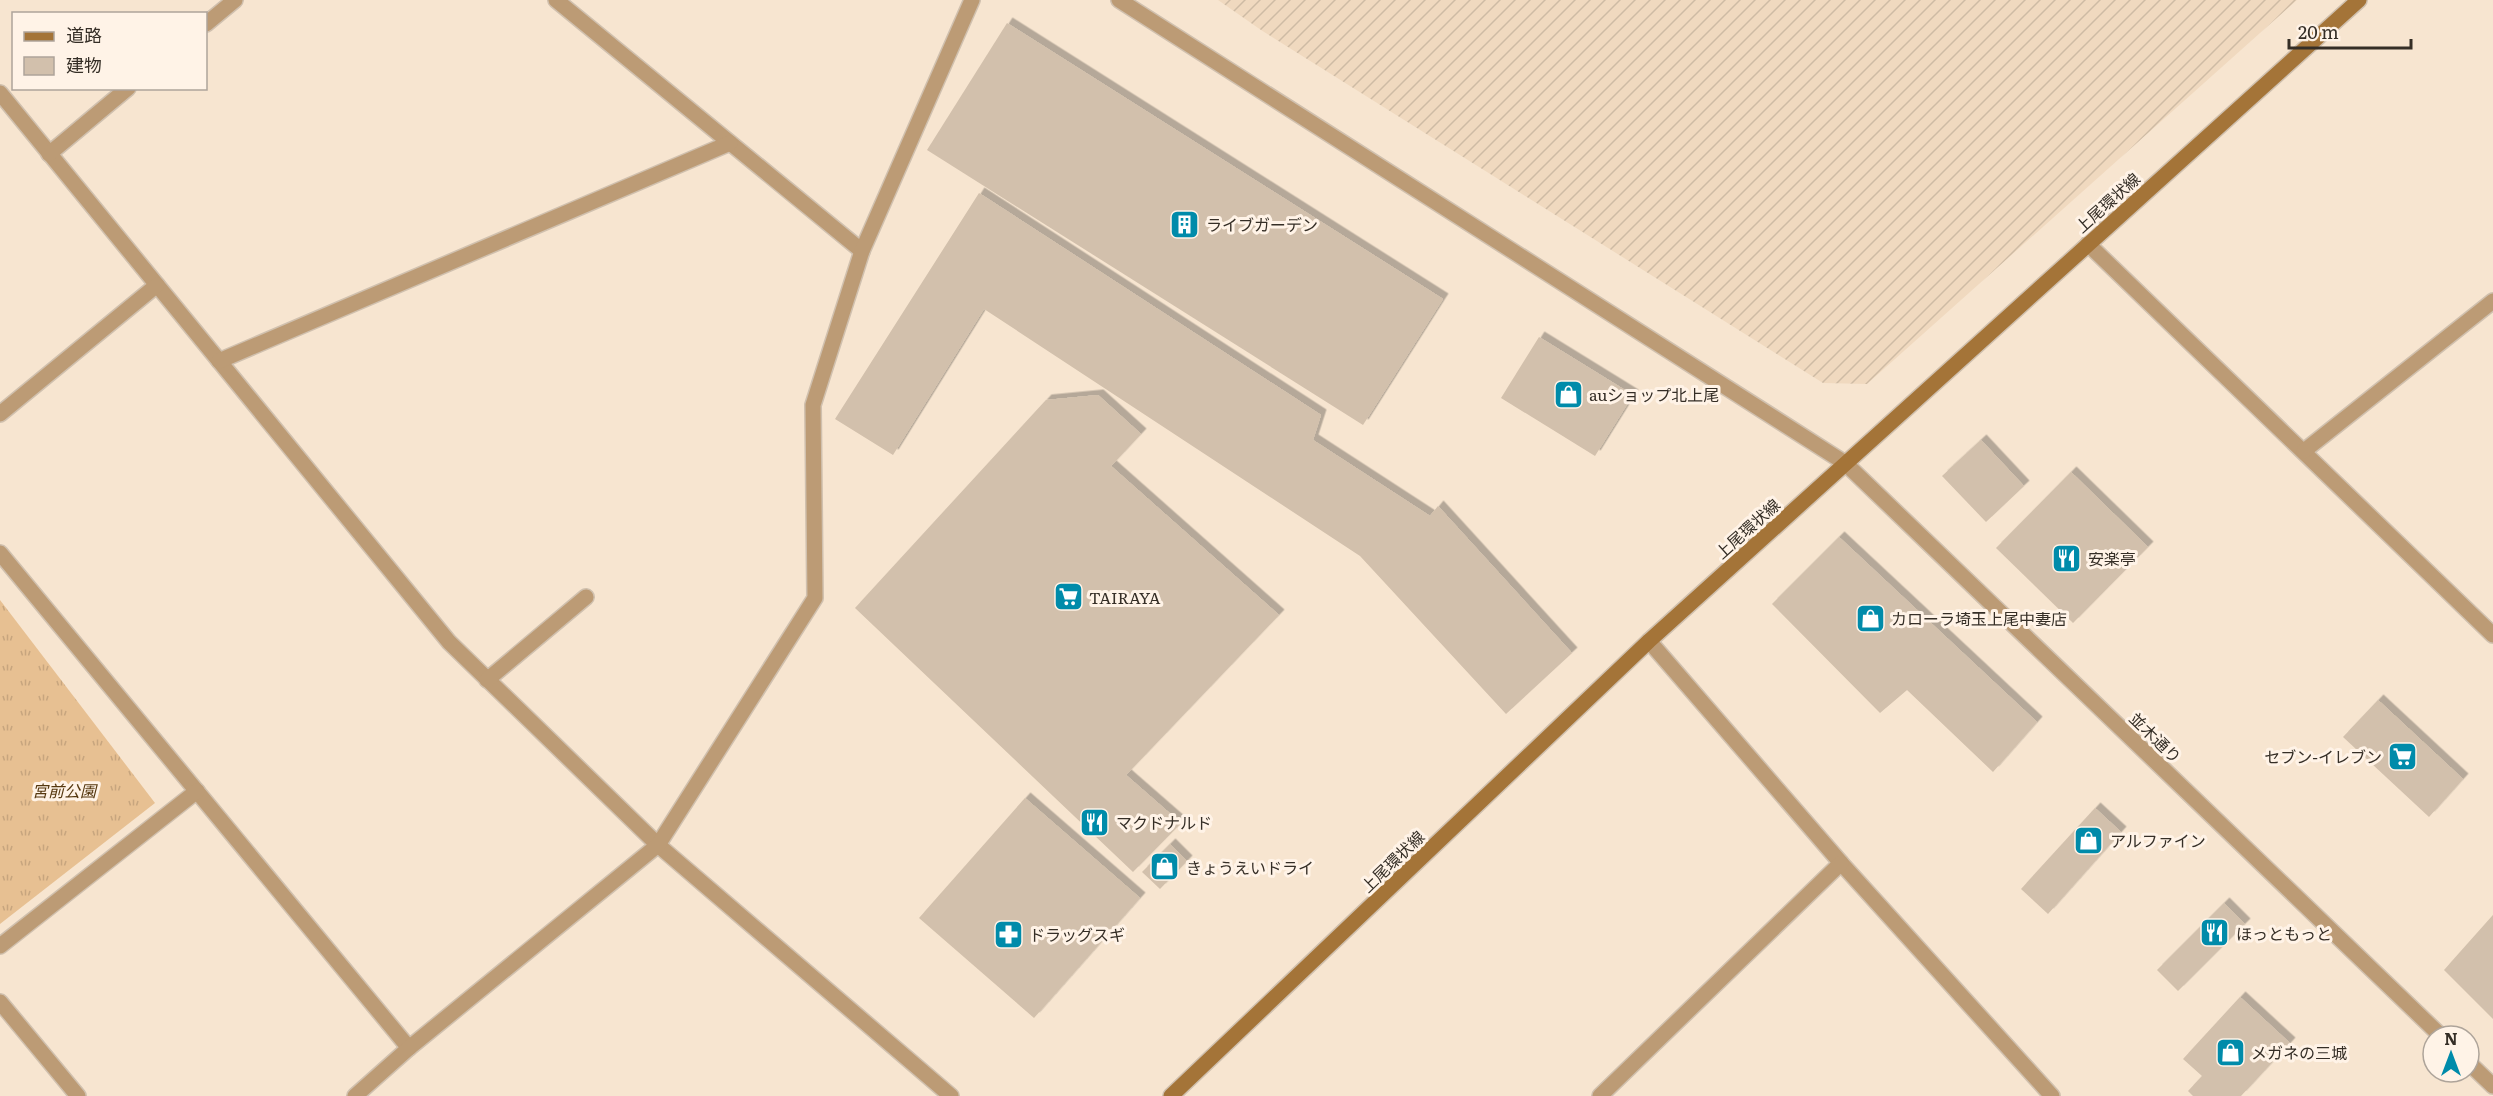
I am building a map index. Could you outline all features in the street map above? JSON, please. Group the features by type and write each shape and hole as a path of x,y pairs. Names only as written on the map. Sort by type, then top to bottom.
{"main road":[{"name":"上尾環状線","path":"1171,1096 1648,641 2359,0"}],"street":[{"path":"207,23 235,0"},
{"path":"556,0 862,251"},
{"path":"355,1096 409,1048 658,845 815,598 813,405 862,251 972,0"},
{"name":"並木通り","path":"1119,0 1845,463 2429,1024"},
{"path":"49,154 126,90"},
{"path":"0,93 448,642 658,845 951,1096"},
{"path":"219,361 729,143"},
{"path":"2088,244 2493,635"},
{"path":"0,414 157,285"},
{"path":"2304,451 2493,302"},
{"path":"0,553 409,1048"},
{"path":"487,680 586,597"},
{"path":"1648,641 1841,863 2050,1095"},
{"path":"0,946 197,791"},
{"path":"1600,1096 1841,863"},
{"path":"0,1002 78,1096"},
{"path":"2481,1074 2493,1086"}],"shaded area":[{"path":"1218,0 2297,0 1867,384 1823,383 1261,30"}],"green space":[{"name":"宮前公園","path":"0,600 155,803 0,924"}],"building":[{"name":"ライブガーデン","path":"1007,23 1443,299 1363,425 927,150"},
{"path":"979,193 1321,415 1313,440 1430,516 1438,506 1572,653 1506,714 1360,556 984,309 893,455 835,419"},
{"path":"1539,337 1633,395 1595,456 1501,398"},
{"path":"1098,395 1141,434 1111,466 1279,615 1126,775 1181,823 1133,872 855,608 1046,400"},
{"path":"1981,440 2024,486 1986,522 1942,476"},
{"path":"2071,472 2148,547 2073,623 1996,548"},
{"path":"1839,537 2037,722 1993,772 1907,690 1880,713 1772,604"},
{"path":"2378,700 2463,779 2429,817 2343,737"},
{"path":"1025,798 1140,898 1034,1018 919,918"},
{"path":"2095,808 2121,832 2048,914 2021,889"},
{"path":"1170,844 1187,861 1160,889 1142,872"},
{"path":"2224,903 2245,924 2178,991 2157,970"},
{"path":"2493,915 2493,1019 2444,970"},
{"path":"2240,997 2290,1043 2241,1096 2193,1096 2188,1091 2202,1076 2183,1059"}],"place":[{"name":"ライブガーデン","path":"1185,224"},
{"name":"auショップ北上尾","path":"1568,394"},
{"name":"安楽亭","path":"2067,558"},
{"name":"TAIRAYA","path":"1068,597"},
{"name":"カローラ埼玉上尾中妻店","path":"1870,618"},
{"name":"セブン-イレブン","path":"2403,756"},
{"name":"マクドナルド","path":"1095,822"},
{"name":"アルファイン","path":"2089,840"},
{"name":"きょうえいドライ","path":"1165,867"},
{"name":"ほっともっと","path":"2215,933"},
{"name":"ドラッグスギ","path":"1008,934"},
{"name":"メガネの三城","path":"2230,1052"}]}
